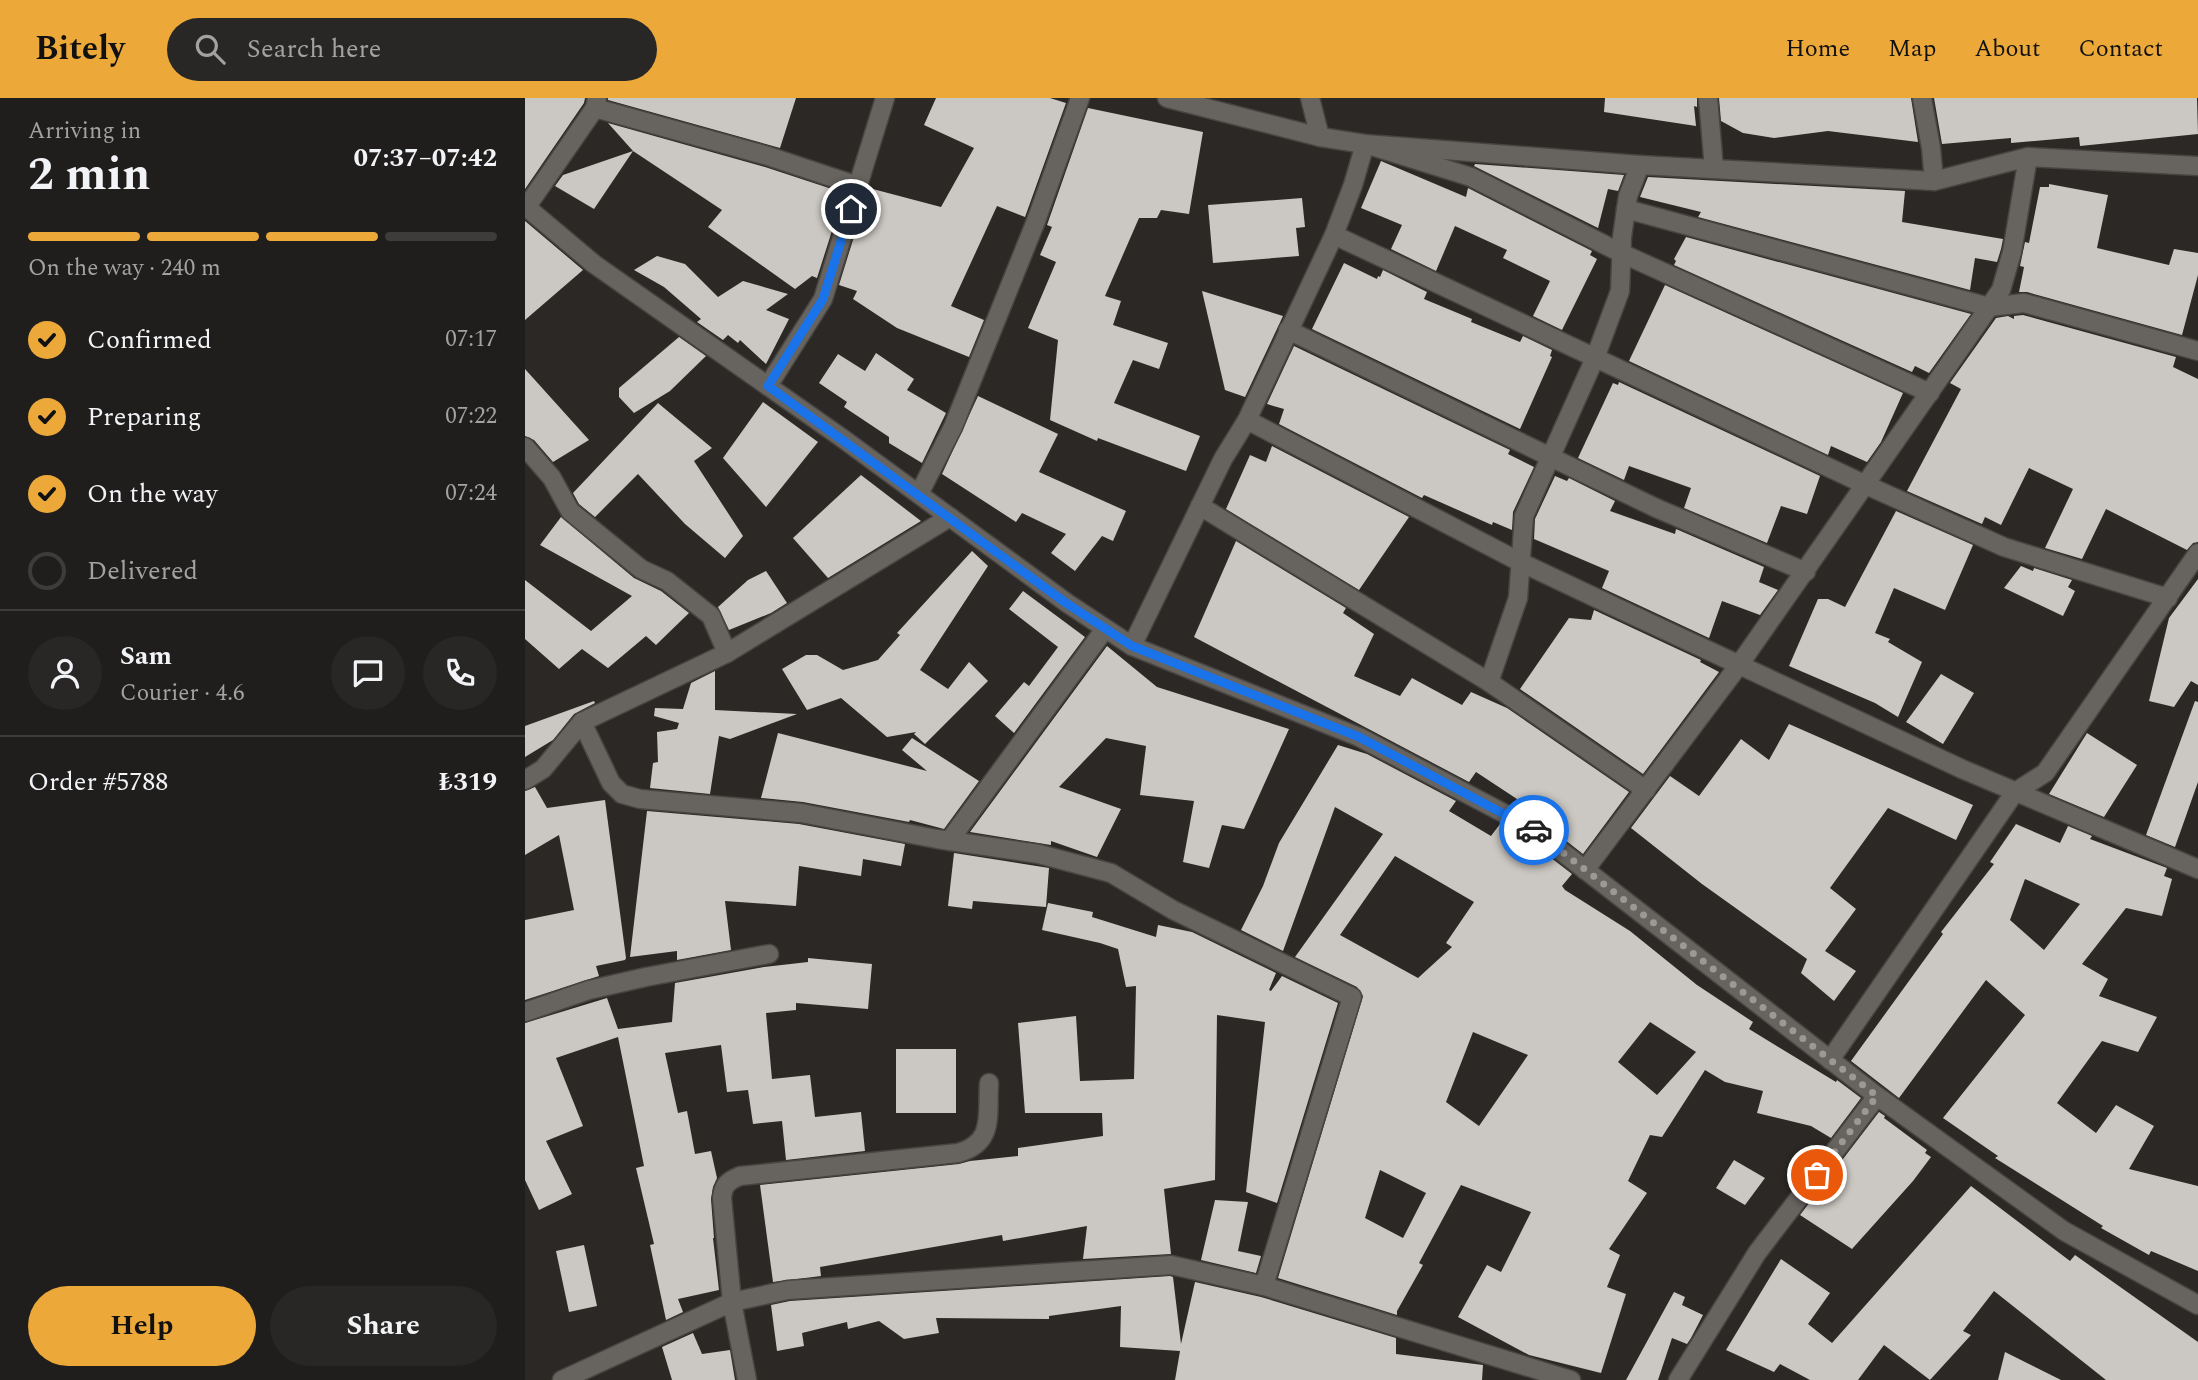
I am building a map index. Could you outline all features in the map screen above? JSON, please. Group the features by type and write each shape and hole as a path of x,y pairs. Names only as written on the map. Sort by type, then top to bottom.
{"street":[{"path":"768,386 823,299 885,98"},
{"path":"919,494 953,427 1036,221 1080,98"},
{"path":"1167,98 1320,137 1366,144 1640,165 1934,181 2028,157 2198,166"},
{"path":"1310,98 1320,137"},
{"path":"1709,98 1714,169"},
{"path":"1922,98 1934,181"},
{"path":"858,186 596,103 526,207 594,264 1132,646 1359,737 1530,827 1877,1096 2064,1231 2198,1305"},
{"path":"1132,646 1223,459 1247,420 1334,235 1366,144"},
{"path":"1366,144 1471,177 1621,253 1930,393"},
{"path":"1585,870 1739,665 2001,290 2012,252 2028,157"},
{"path":"1489,682 1517,598 1524,516 1595,358 1620,291 1621,253 1628,196 1640,165"},
{"path":"1626,209 1989,307 2024,303 2198,351"},
{"path":"1334,235 2004,547 2168,598"},
{"path":"1288,330 1656,508 1805,572"},
{"path":"1247,420 1520,562 2015,792 2198,869"},
{"path":"525,447 552,478 570,511 641,569 670,583 711,616 727,653"},
{"path":"1200,506 1489,682 1646,790"},
{"path":"525,780 543,769 582,722 727,653 950,517"},
{"path":"1830,1060 2015,792 2045,773 2198,553"},
{"path":"950,841 1105,628"},
{"path":"582,722 611,783 622,794 640,799 801,813 950,841 1039,854 1111,873 1173,910 1352,997 1264,1286"},
{"path":"525,1013 601,988 769,954"},
{"path":"747,1380 732,1302 722,1198 723,1188 729,1180 740,1176 958,1153 972,1149 981,1142 986,1132 989,1083"},
{"path":"1678,1380 1757,1253 1877,1096"},
{"path":"562,1380 732,1302 788,1290 1171,1265 1264,1286 1571,1380"}],"building":[{"path":"525,98 585,98 525,189"},
{"path":"608,98 796,98 780,148"},
{"path":"936,98 1050,98 1066,103 1025,217 997,206 951,306 984,320 969,357 897,328 853,299 857,291 839,285 869,188 941,207 974,148 924,125"},
{"path":"1605,98 1697,98 1697,107 1694,106 1696,126 1604,112"},
{"path":"1719,98 1911,98 1918,142 1828,131 1774,138 1743,133 1721,121"},
{"path":"1934,98 2197,98 2198,134 2080,146 2079,137 2011,143 2011,138 1942,144"},
{"path":"1088,108 1203,132 1189,214 1161,210 1157,218 1139,218 1105,296 1121,301 1113,325 1168,343 1159,369 1133,360 1114,403 1200,436 1186,471 1098,438 1097,441 1050,420 1058,340 1028,328 1056,262 1040,255 1052,227 1047,225"},
{"path":"608,123 765,167 844,193 817,278 812,276 795,289 708,227 722,210 633,151"},
{"path":"633,151 594,209 555,186 563,175"},
{"path":"1381,161 1466,197 1468,188 1592,251 1590,255 1597,259 1562,330 1533,316 1550,281 1503,258 1507,250 1455,226 1436,271 1391,249 1402,225 1361,208"},
{"path":"1474,166 1624,175 1618,191 1608,189 1598,228"},
{"path":"1648,177 1905,191 1902,222 2003,239 1997,262 1975,258 1970,290 1698,217 1701,212 1640,197"},
{"path":"2049,184 2108,195 2097,248 2169,265 2174,249 2198,253 2198,275 2182,335 2019,292 2024,267 2020,266 2025,242 2029,243 2040,187 2049,187"},
{"path":"1302,198 1305,227 1296,228 1299,256 1213,263 1208,205"},
{"path":"525,221 583,270 525,320"},
{"path":"1686,237 1971,314 1929,373 1915,366 1912,372 1674,265 1674,259"},
{"path":"657,256 685,264 718,297 743,281 788,294 766,310 789,319 766,364 740,340 738,343 728,335 723,340 697,322 701,319 664,287 634,270"},
{"path":"1344,263 1377,279 1383,270 1427,292 1424,299 1472,319 1471,322 1520,342 1523,336 1552,350 1552,357 1520,429 1312,329"},
{"path":"1665,285 1903,393 1881,442 1867,462 1831,446 1828,455 1629,361"},
{"path":"1202,291 1283,316 1245,397 1225,390"},
{"path":"2023,315 2176,357 2173,367 2198,379 2198,542 2193,543 2187,550 2106,509 2082,559 2045,548 2073,489 2029,468 2001,525 1985,517 1982,524 1907,491 1961,389 1950,383 1996,318 2008,316 2014,319 2014,316"},
{"path":"679,337 706,356 670,391 634,413 619,397 619,388"},
{"path":"1294,346 1510,450 1508,454 1534,467 1513,512 1512,530 1493,522 1492,525 1424,495 1422,498 1279,424 1284,409 1267,404"},
{"path":"876,353 914,379 907,390 946,413 922,463 889,443 889,437 844,407 847,402 819,383 838,354 865,371"},
{"path":"525,369 589,440 553,462 534,440 525,436"},
{"path":"1619,382 1820,476 1807,514 1781,506 1767,543 1684,508 1691,488 1629,466 1624,480 1578,458 1613,383 1618,385"},
{"path":"978,396 1058,434 1039,472 1126,511 1113,541 1102,536 1075,571 1051,553 1066,534 1022,513 1016,522 942,474"},
{"path":"763,402 818,442 766,507 723,458"},
{"path":"658,403 712,448 694,461 743,536 725,558 685,524 638,474 595,517 579,504 573,493"},
{"path":"1272,446 1409,517 1359,590 1226,509 1250,455 1266,462"},
{"path":"861,475 921,521 828,578 793,538"},
{"path":"1555,476 1567,481 1569,478 1615,501 1610,511 1675,534 1676,529 1764,567 1759,582 1778,590 1760,615 1722,601 1709,638 1602,588 1609,571 1534,539 1535,519"},
{"path":"1896,511 1973,545 1945,610 1894,588 1875,633 1890,639 1888,642 1922,662 1898,717 1875,703 1789,666 1818,599 1828,599 1845,607"},
{"path":"561,517 634,578 661,591 689,613 656,645 646,636 608,668 582,649 559,669 525,639 525,580 591,631 632,596 540,545"},
{"path":"1236,541 1346,608 1343,613 1374,634 1354,676 1400,696 1412,678 1462,705 1471,692 1507,708 1629,792 1583,854 1537,818 1513,805 1517,799 1476,772 1469,782 1194,637"},
{"path":"972,551 988,566 920,670 948,689 969,662 988,681 925,744 914,734 916,732 887,737 841,698 807,710 782,669 806,655 817,655 843,670 878,660 900,635 897,633"},
{"path":"2021,566 2072,580 2068,587 2075,591 2063,616 2004,588"},
{"path":"766,571 787,603 771,613 729,630 718,607 748,580"},
{"path":"2198,579 2198,685 2191,681 2174,707 2149,701 2169,618"},
{"path":"1023,591 1085,637 1014,733 995,716 1024,682 1029,686 1058,647 1009,609"},
{"path":"1594,610 1701,660 1700,662 1719,672 1643,774 1520,689 1569,618 1591,620"},
{"path":"1107,646 1157,687 1289,729 1244,829 1222,825 1209,868 1183,862 1194,801 1140,795 1146,746 1106,738 1059,787 1121,809 1097,857 1051,841 1051,845 970,832"},
{"path":"715,671 715,710 797,714 730,739 719,736 710,794 650,788 653,763 658,762 657,732 677,729 679,723 654,716 655,708 683,709 691,683"},
{"path":"1941,674 1974,693 1943,744 1906,722"},
{"path":"594,701 595,703 574,714 553,740 525,757 525,726"},
{"path":"2195,701 2198,702 2198,782 2175,847 2146,835"},
{"path":"1789,724 1973,805 1956,840 1888,808 1830,888 1856,909 1825,951 1856,971 1834,1001 1801,973 1807,959 1702,884 1631,828 1670,776 1699,796 1741,739 1769,760"},
{"path":"778,733 927,771 902,750 912,738 979,781 944,829 910,820 909,822 803,802 761,798"},
{"path":"2087,733 2137,765 2104,817 2049,794"},
{"path":"1338,745 1367,754 1456,801 1449,811 1491,836 1500,824 1524,837 1572,874 1562,886 1565,890 1630,931 1697,985 1753,1022 1749,1029 1836,1082 1837,1080 1861,1098 1831,1138 1811,1126 1757,1113 1763,1091 1725,1082 1705,1070 1662,1137 1650,1135 1628,1181 1647,1193 1609,1249 1620,1255 1607,1287 1626,1294 1601,1373 1529,1355 1458,1317 1487,1265 1501,1272 1531,1212 1461,1185 1419,1263 1423,1265 1397,1315 1278,1278 1363,996 1357,987 1295,957 1383,834 1335,807 1283,951 1241,930 1263,886 1279,843","holes":["1395,856 1474,902 1446,943 1452,947 1418,978 1340,935","1650,1022 1696,1052 1657,1095 1618,1062","1473,1032 1528,1055 1479,1126 1446,1102","1380,1170 1426,1193 1403,1238 1365,1218"]},
{"path":"535,787 547,808 605,800 626,958 596,966 599,976 525,1000 525,920 574,910 559,835 525,855 525,791"},
{"path":"647,811 799,824 905,844 901,866 863,859 861,876 799,866 796,906 725,901 731,950 677,960 677,951 630,957"},
{"path":"2016,824 2060,843 2068,826 2092,836 2090,839 2167,868 2164,876 2172,879 2162,916 2126,908 2082,964 2108,979 2099,996 2157,1017 2138,1052 2102,1041 2057,1103 2096,1133 2116,1105 2154,1126 2129,1169 2198,1186 2198,1271 2151,1251 2149,1255 2101,1228 2103,1226 1995,1158 1998,1156 1943,1118 2025,1015 1986,980 1899,1098 1851,1061 1943,934 1941,932 1994,864 1990,862","holes":["2025,879 2080,904 2044,950 2010,920"]},
{"path":"954,853 1049,868 1046,907 973,901 972,909 948,906"},
{"path":"1048,903 1093,912 1092,917 1156,937 1158,925 1192,932 1276,973 1269,990 1271,991 1282,976 1338,1003 1277,1203 1246,1192 1265,1022 1217,1015 1215,1180 1164,1189 1171,1254 1083,1259 1087,1226 1003,1241 1002,1235 820,1267 821,1276 773,1282 760,1185 1018,1156 1018,1148 1103,1136 1102,1113 1025,1113 1018,1023 1076,1016 1080,1081 1134,1079 1136,986 1126,987 1118,949 1042,930"},
{"path":"808,958 872,964 868,1009 796,1003 796,1010 766,1013 772,1079 810,1075 815,1117 861,1112 865,1151 786,1160 782,1121 753,1124 748,1090 727,1092 721,1045 665,1053 678,1113 687,1111 695,1154 711,1151 717,1178 711,1199 719,1290 678,1299 683,1312 666,1320 650,1245 654,1244 636,1168 644,1166 618,1037 556,1058 583,1126 546,1141 572,1194 539,1210 525,1180 525,1023 607,998 618,1029 672,1022 675,983 808,962"},
{"path":"896,1049 956,1049 956,1113 896,1113"},
{"path":"1879,1112 1927,1150 1925,1153 1931,1157 1852,1249 1800,1215"},
{"path":"1734,1160 1765,1178 1745,1205 1716,1188"},
{"path":"1971,1186 2070,1261 2075,1255 2198,1342 2198,1380 2106,1380 1994,1291 1963,1331 1971,1335 1930,1380 1884,1345 1858,1380 1810,1380 1780,1364 1774,1372 1726,1350 1781,1259 1830,1293 1808,1324 1832,1343"},
{"path":"1215,1200 1248,1202 1238,1251 1261,1256 1256,1273 1201,1260"},
{"path":"584,1245 597,1306 569,1312 556,1251"},
{"path":"1173,1277 1181,1344 1195,1282 1261,1297 1396,1338 1396,1354 1483,1365 1482,1380 1175,1380 1180,1351 1120,1347 1121,1306 1049,1316 1049,1319 936,1318 939,1333 904,1339 879,1321 848,1329 847,1322 802,1333 804,1346 777,1351 771,1305 790,1301"},
{"path":"1674,1292 1685,1297 1682,1305 1703,1315 1691,1338 1687,1344 1672,1338 1658,1380 1626,1380"},
{"path":"693,1333 702,1354 730,1350 735,1380 672,1380 662,1347"},
{"path":"2005,1352 2061,1380 1998,1380"}],"way so far":[{"path":"1534,830 1877,1096 1817,1175"}],"route":[{"path":"851,209 823,299 768,386 1066,603 1132,646 1359,737 1534,830"}]}
